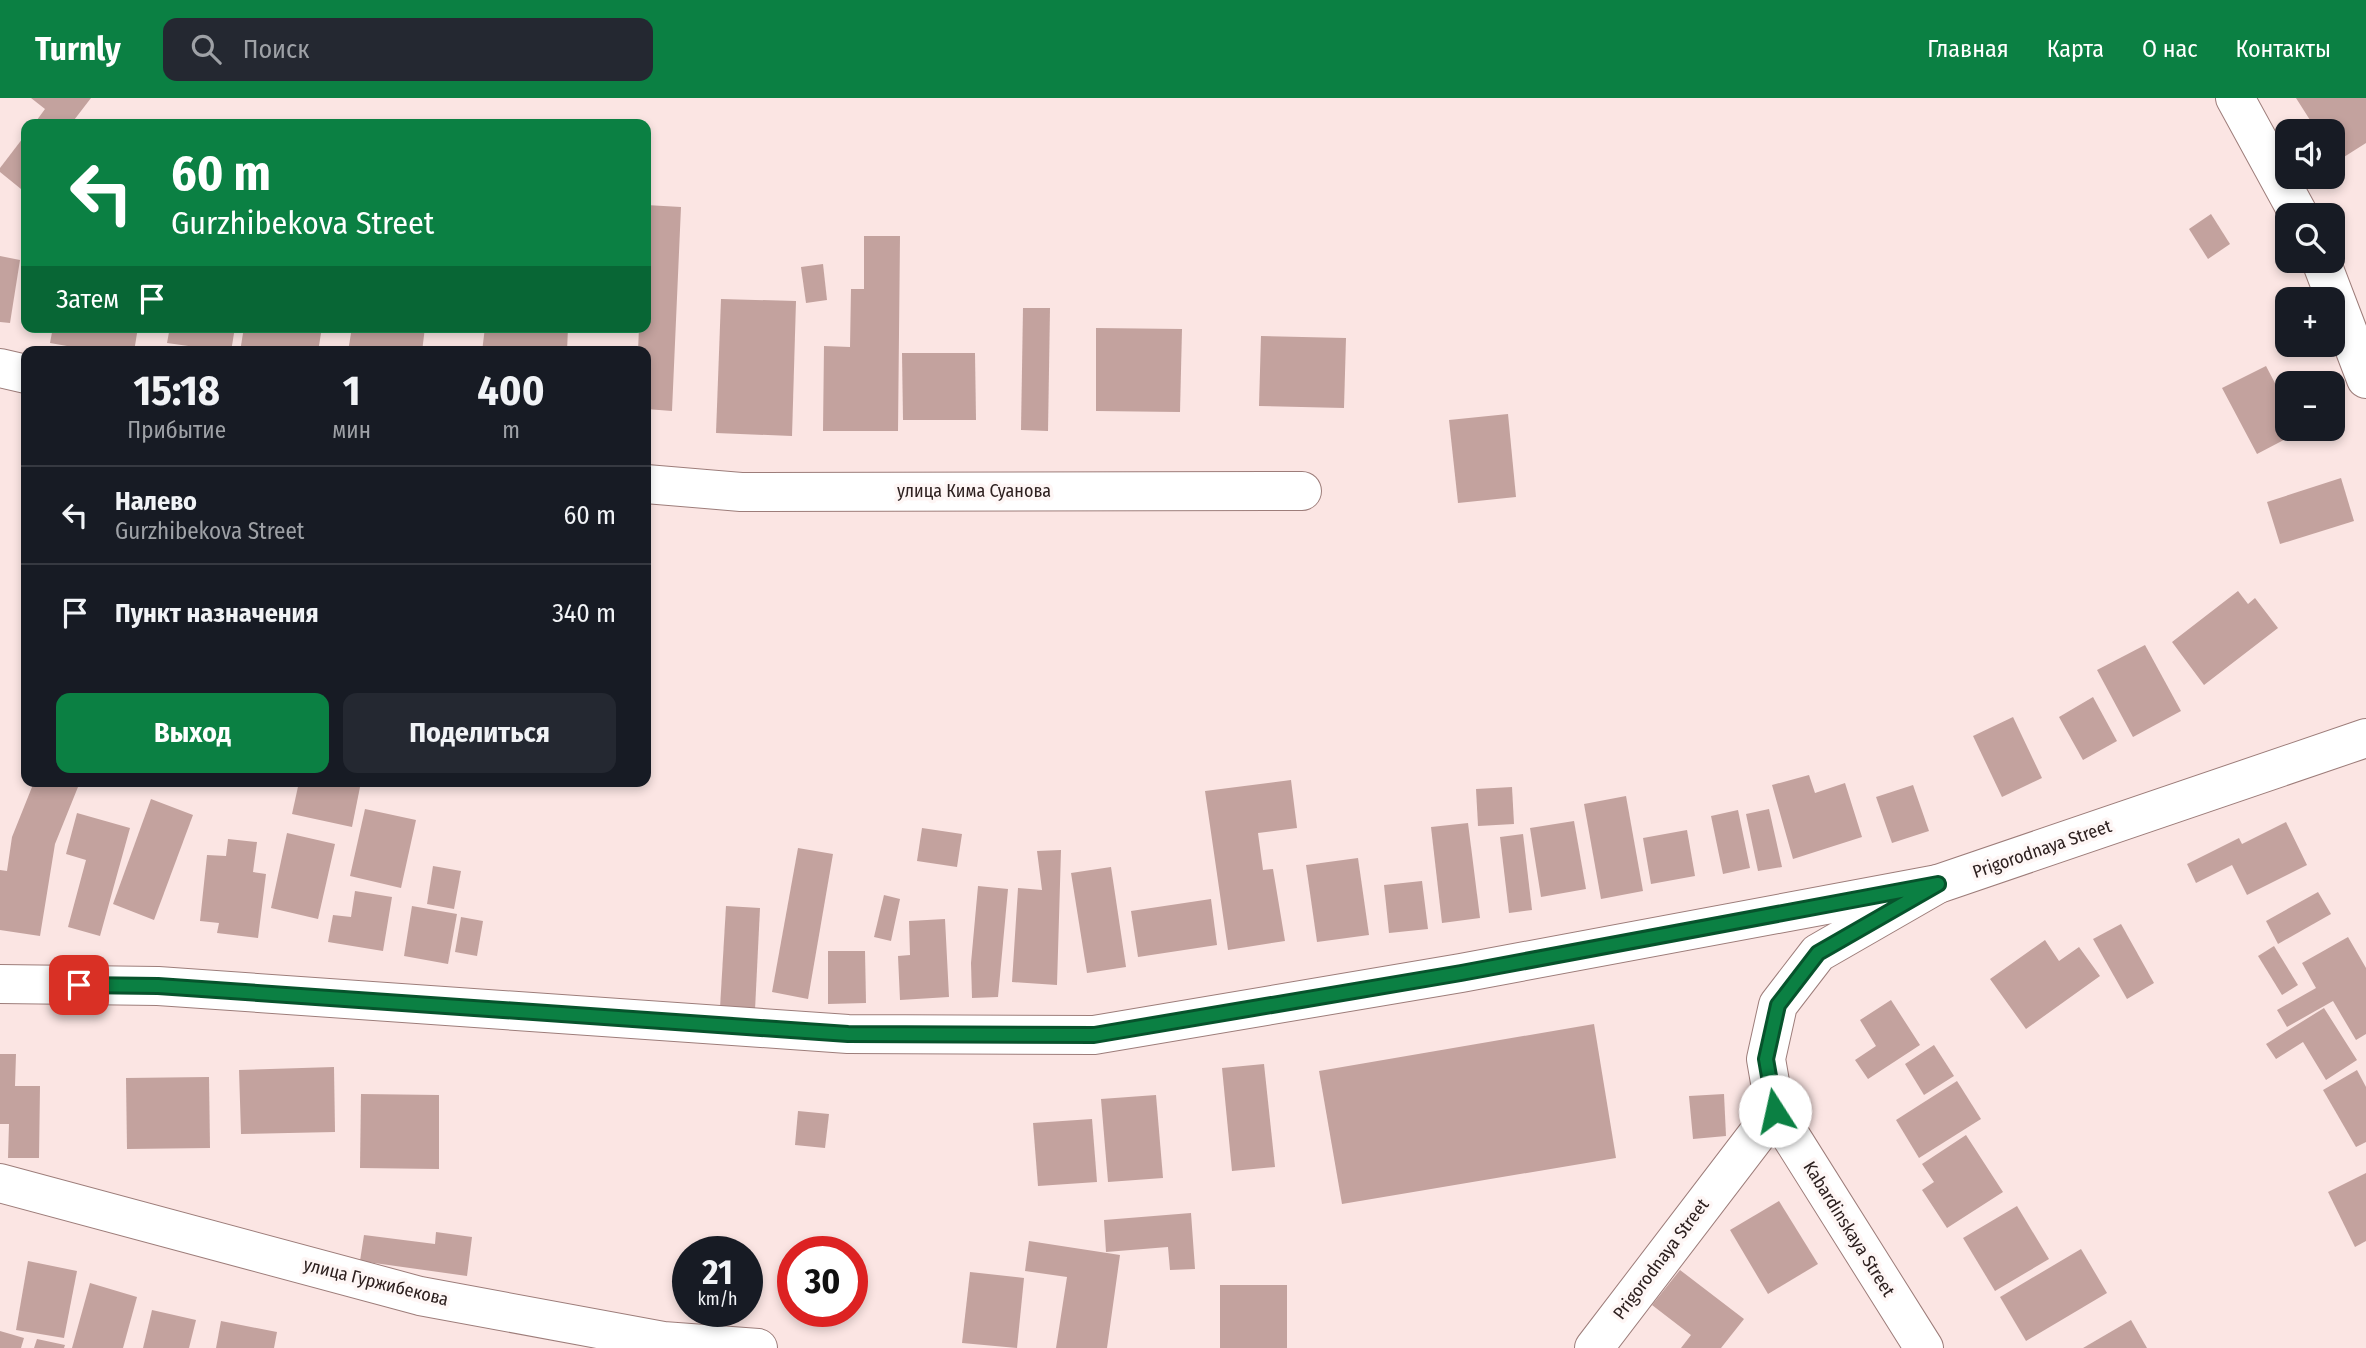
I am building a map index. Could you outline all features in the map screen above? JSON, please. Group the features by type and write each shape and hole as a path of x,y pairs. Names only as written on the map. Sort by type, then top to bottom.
{"street":[{"path":"2235,98 2292,203"},
{"path":"2326,273 2366,379"},
{"path":"0,368 21,373"},
{"name":"улица Кима Суанова","path":"651,484 741,492 1302,491"},
{"name":"Prigorodnaya Street","path":"1594,1348 1775,1111 1766,1059 1778,1005 1818,953 1938,884 2366,738"},
{"path":"0,984 158,986 848,1034 1094,1035 1461,973 1938,884"},
{"name":"Kabardinskaya Street","path":"1775,1111 1924,1348"},
{"name":"улица Гуржибекова","path":"0,1183 420,1296 663,1341 758,1348"}],"building":[{"path":"31,98 91,98 75,119 38,119 45,109"},
{"path":"2296,98 2366,98 2366,143 2345,156 2345,119 2309,119"},
{"path":"21,141 21,189 0,172 0,168"},
{"path":"651,205 681,207 672,411 651,409 651,346 638,346 639,333 651,333"},
{"path":"2211,214 2230,244 2208,259 2189,229"},
{"path":"864,236 900,236 898,431 823,431 824,346 850,347 851,289 864,289"},
{"path":"0,256 20,260 10,323 0,322"},
{"path":"823,264 827,300 806,303 801,267"},
{"path":"721,299 796,301 792,436 716,433"},
{"path":"1023,308 1050,308 1048,431 1021,430"},
{"path":"1096,328 1182,329 1180,412 1096,411"},
{"path":"52,333 137,333 135,346 67,346 50,343"},
{"path":"169,333 234,333 232,346 167,343"},
{"path":"243,333 321,333 319,346 241,346"},
{"path":"351,333 424,333 423,346 349,346"},
{"path":"484,333 568,333 567,346 483,346"},
{"path":"1261,336 1346,338 1344,408 1259,406"},
{"path":"902,353 975,353 976,420 903,420"},
{"path":"2266,366 2275,383 2275,441 2282,441 2257,454 2222,388"},
{"path":"1508,414 1516,497 1458,503 1449,420"},
{"path":"2341,478 2354,521 2280,544 2267,502"},
{"path":"2238,591 2248,604 2255,598 2278,628 2204,685 2172,642"},
{"path":"2145,645 2181,711 2133,737 2097,670"},
{"path":"2093,697 2117,741 2083,760 2059,717"},
{"path":"2013,717 2042,778 2002,797 1973,736"},
{"path":"1809,775 1815,793 1845,783 1862,837 1793,859 1772,785"},
{"path":"1291,780 1297,828 1258,833 1263,870 1273,869 1285,941 1228,950 1205,791"},
{"path":"1913,785 1929,831 1892,843 1876,797"},
{"path":"32,787 78,787 55,844 40,936 0,930 0,870 7,871 12,837"},
{"path":"298,787 360,787 352,827 292,814"},
{"path":"1512,787 1514,824 1478,826 1476,789"},
{"path":"1626,796 1643,891 1601,899 1584,804"},
{"path":"151,799 193,815 154,920 113,904"},
{"path":"365,809 416,820 401,888 350,876"},
{"path":"1769,809 1782,867 1758,871 1746,814"},
{"path":"1738,810 1750,868 1723,874 1711,816"},
{"path":"77,813 130,828 100,936 68,927 86,860 66,854"},
{"path":"1574,821 1586,889 1541,897 1530,828"},
{"path":"2286,822 2307,865 2247,895 2232,865 2196,883 2187,864 2239,838 2242,844"},
{"path":"1468,823 1480,918 1442,923 1431,827"},
{"path":"922,828 962,834 957,867 917,861"},
{"path":"1687,830 1695,876 1651,884 1643,838"},
{"path":"287,833 335,844 318,919 271,908"},
{"path":"1523,834 1532,910 1509,913 1500,837"},
{"path":"228,839 257,842 253,872 266,874 258,938 217,933 219,923 200,921 207,855 226,856"},
{"path":"798,848 833,854 808,999 772,992"},
{"path":"1061,850 1057,985 1012,982 1018,888 1042,890 1037,851"},
{"path":"1358,858 1369,935 1317,942 1306,865"},
{"path":"433,866 461,871 454,909 427,904"},
{"path":"1111,867 1126,967 1087,973 1071,873"},
{"path":"1422,881 1428,929 1389,933 1384,885"},
{"path":"978,886 1008,889 998,997 972,998 971,963"},
{"path":"355,891 392,897 383,951 328,942 333,915 351,917"},
{"path":"2318,892 2331,914 2278,944 2266,921"},
{"path":"884,895 900,899 891,941 874,937"},
{"path":"1211,899 1217,945 1138,957 1131,911"},
{"path":"412,906 457,914 448,964 404,956"},
{"path":"726,906 760,908 755,1010 720,1008"},
{"path":"461,917 483,921 477,956 455,952"},
{"path":"945,919 949,997 900,1000 898,956 910,955 909,921"},
{"path":"2121,924 2154,983 2127,999 2093,939"},
{"path":"2348,937 2366,968 2366,1034 2356,1040 2333,1001 2287,1027 2277,1010 2316,988 2302,963"},
{"path":"2045,940 2059,961 2079,947 2100,976 2026,1029 1990,979"},
{"path":"2274,946 2298,985 2282,995 2258,956"},
{"path":"828,951 865,951 866,1003 828,1004"},
{"path":"1891,1000 1920,1045 1868,1079 1855,1060 1876,1046 1860,1020"},
{"path":"2324,1008 2357,1060 2326,1080 2303,1042 2276,1059 2266,1044"},
{"path":"1594,1024 1616,1158 1342,1204 1319,1071"},
{"path":"1934,1045 1954,1076 1924,1095 1905,1064"},
{"path":"0,1054 16,1054 15,1086 40,1086 39,1158 8,1158 9,1124 0,1124"},
{"path":"1264,1064 1275,1167 1232,1171 1222,1068"},
{"path":"334,1067 335,1132 241,1134 239,1070"},
{"path":"2357,1070 2366,1087 2366,1142 2356,1147 2323,1090"},
{"path":"209,1077 210,1148 127,1149 126,1078"},
{"path":"1957,1081 1981,1119 1919,1158 1896,1120"},
{"path":"361,1094 439,1095 439,1169 360,1168"},
{"path":"1724,1094 1726,1136 1693,1139 1689,1096"},
{"path":"1156,1095 1163,1178 1108,1182 1101,1099"},
{"path":"798,1111 829,1114 825,1148 795,1145"},
{"path":"1092,1119 1097,1182 1038,1186 1033,1123"},
{"path":"1966,1135 2003,1192 1947,1228 1922,1190 1934,1182 1922,1164"},
{"path":"2366,1173 2366,1241 2355,1247 2328,1192"},
{"path":"1779,1201 1818,1264 1768,1294 1730,1230"},
{"path":"2017,1206 2049,1259 1995,1291 1963,1238"},
{"path":"1191,1213 1195,1269 1170,1270 1168,1247 1106,1252 1104,1220"},
{"path":"436,1232 472,1237 467,1276 360,1261 364,1235 435,1244"},
{"path":"1029,1241 1120,1255 1107,1348 1056,1348 1067,1277 1025,1271"},
{"path":"2081,1249 2107,1293 2026,1341 2000,1297"},
{"path":"28,1261 77,1271 64,1338 16,1330"},
{"path":"1680,1270 1744,1319 1721,1348 1681,1348 1691,1335 1652,1305"},
{"path":"970,1272 1024,1278 1017,1348 962,1343"},
{"path":"90,1283 137,1297 123,1348 72,1348"},
{"path":"1220,1285 1287,1285 1287,1348 1220,1348"},
{"path":"152,1310 196,1320 189,1348 143,1348"},
{"path":"2131,1320 2147,1348 2083,1348"},
{"path":"221,1321 277,1332 274,1348 216,1348"},
{"path":"0,1331 24,1338 21,1348 0,1348"},
{"path":"37,1339 65,1345 64,1348 34,1348"}],"route":[{"path":"79,985 158,986 848,1034 1094,1035 1461,973 1938,884 1818,953 1778,1005 1766,1059 1775,1111"}]}
